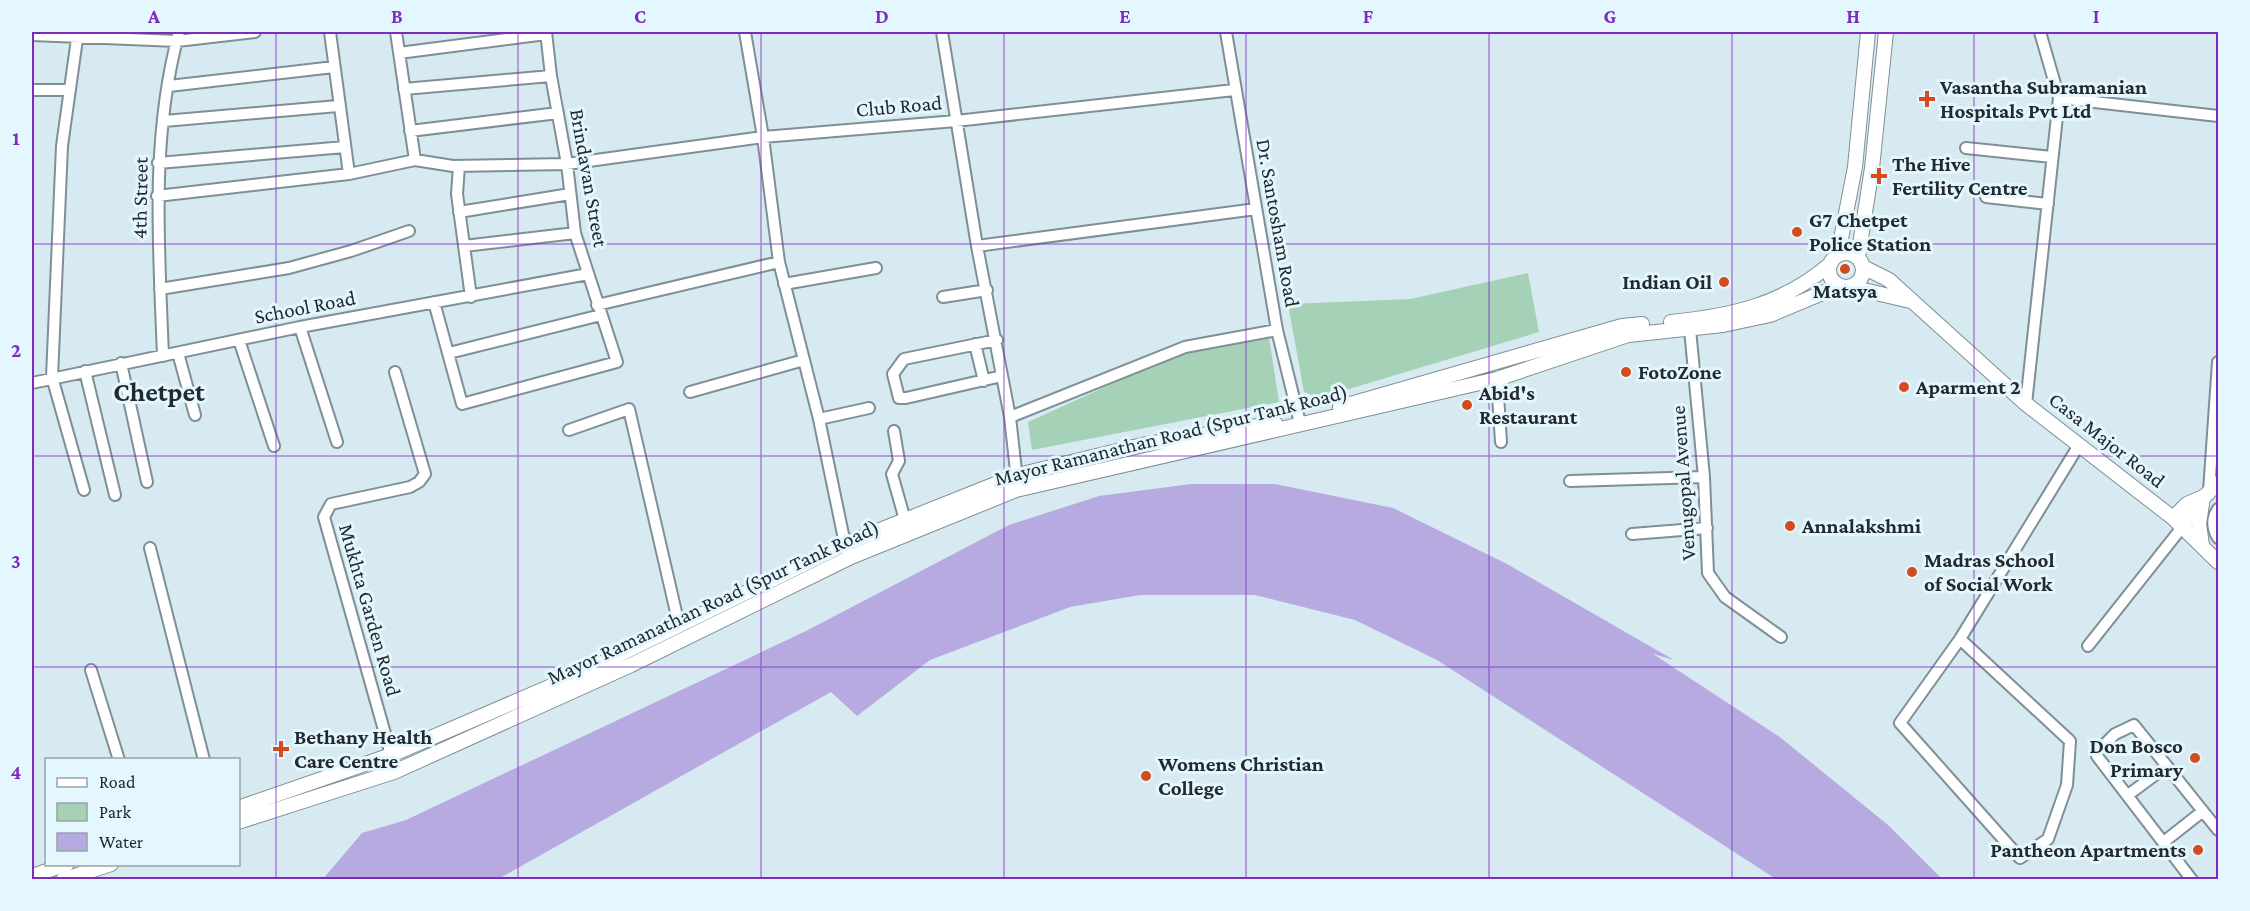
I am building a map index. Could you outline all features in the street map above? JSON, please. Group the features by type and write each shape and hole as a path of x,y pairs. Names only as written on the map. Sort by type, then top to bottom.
{"main road":[{"path":"1868,32 1855,167 1829,276 1845,287 1910,301"},
{"path":"1845,287 1859,281 1886,32"},
{"path":"1833,260 1848,252 1861,262"},
{"name":"Mayor Ramanathan Road (Spur Tank Road)","path":"240,821 394,772 631,665 905,520 1018,475 1142,446 1299,419 1622,326 1688,320 1753,307 1786,296 1833,260"},
{"name":"Casa Major Road","path":"1861,262 1889,280 2026,404 2178,522 2218,562"},
{"name":"Mayor Ramanathan Road (Spur Tank Road)","path":"240,807 392,755 584,672 679,625 848,550 1016,490 1497,379 1628,335 1690,329 1770,315 1845,287"},
{"path":"2178,522 2211,490"},
{"path":"2202,545 2199,512 2211,490"},
{"path":"32,876 61,866"},
{"path":"63,879 105,866"}],"street":[{"path":"32,35 49,34 78,39 255,32"},
{"path":"330,32 338,106 349,174"},
{"path":"396,32 416,160"},
{"path":"745,32 763,138 779,262 819,419 848,550"},
{"path":"942,32 977,246 997,340 1010,417 1018,475 1016,490"},
{"name":"Dr. Santosham Road","path":"1226,32 1234,90 1277,330 1299,419"},
{"path":"2026,404 2059,98 2040,32"},
{"path":"399,53 546,33"},
{"name":"Brindavan Street","path":"449,354 462,404 616,362 575,233 567,164 551,76 546,33"},
{"name":"4th Street","path":"163,356 157,196 158,163 178,36"},
{"path":"78,39 62,146 52,377 84,490"},
{"path":"169,86 334,67"},
{"path":"404,89 551,76"},
{"path":"32,90 70,90"},
{"name":"Club Road","path":"157,196 349,174 416,160 459,166 567,164 763,138 956,121 1234,90"},
{"path":"2059,98 2218,116"},
{"path":"164,121 338,106"},
{"path":"411,131 558,113"},
{"path":"158,163 345,147"},
{"path":"1966,148 2052,157"},
{"path":"459,166 457,194 471,297"},
{"path":"459,212 570,194"},
{"path":"1986,197 2048,204"},
{"path":"977,246 1256,209"},
{"path":"160,289 289,268 351,251 409,231"},
{"path":"464,246 575,233"},
{"path":"434,302 449,354 599,310 779,262"},
{"path":"784,284 876,268"},
{"name":"School Road","path":"32,383 300,327 588,274"},
{"path":"943,297 987,290"},
{"path":"300,327 337,442"},
{"name":"Venugopal Avenue","path":"1690,329 1704,477 1708,573 1725,597 1781,637"},
{"path":"1010,417 1185,347 1277,330"},
{"path":"238,340 274,446"},
{"path":"997,340 904,359 893,374 899,398 914,398 1002,376"},
{"path":"975,344 984,381"},
{"path":"178,353 195,415"},
{"path":"690,392 804,360"},
{"path":"2211,490 2218,362"},
{"path":"121,363 147,482"},
{"path":"85,371 115,495"},
{"name":"Mukhta Garden Road","path":"392,755 324,517 331,504 410,487 419,482 424,474 395,372"},
{"path":"1497,379 1501,442"},
{"path":"819,419 869,408"},
{"path":"568,430 629,409 679,625"},
{"path":"894,431 899,461 892,474 905,520"},
{"path":"1960,639 2070,741 2067,785 2049,839 2020,858 1900,723 1960,639 2079,445"},
{"path":"1570,481 1704,477"},
{"path":"2218,509 2213,516 2214,530 2218,538"},
{"path":"2088,646 2178,522"},
{"path":"1632,534 1707,528"},
{"path":"150,549 204,758"},
{"path":"91,670 119,758"},
{"path":"2192,879 2165,841 2097,756 2098,751 2115,734 2134,725 2218,830"},
{"path":"2128,795 2167,765"},
{"path":"2165,841 2203,811"}],"green space":[{"path":"1528,273 1539,332 1319,398 1304,392 1288,304 1410,299"},
{"path":"1269,337 1279,402 1032,450 1028,422 1193,347"}],"water":[{"path":"1191,484 1275,484 1393,508 1507,564 1674,660 1653,654 1781,738 1888,825 1942,879 1776,879 1437,660 1355,620 1255,595 1140,595 1070,607 930,660 857,716 831,692 498,879 323,879 362,833 406,820 804,632 1009,525 1099,496"}],"place":[{"name":"Vasantha Subramanian Hospitals Pvt Ltd","path":"1927,99"},
{"name":"The Hive Fertility Centre","path":"1879,176"},
{"name":"G7 Chetpet Police Station","path":"1797,232"},
{"name":"Matsya","path":"1845,269"},
{"name":"Indian Oil","path":"1724,282"},
{"name":"FotoZone","path":"1626,372"},
{"name":"Aparment 2","path":"1904,387"},
{"name":"Abid's Restaurant","path":"1467,405"},
{"name":"Annalakshmi","path":"1790,526"},
{"name":"Madras School of Social Work","path":"1912,572"},
{"name":"Bethany Health Care Centre","path":"281,749"},
{"name":"Don Bosco Primary","path":"2195,758"},
{"name":"Womens Christian College","path":"1146,776"},
{"name":"Pantheon Apartments","path":"2198,850"}],"district":[{"name":"Chetpet","path":"159,392"}]}
